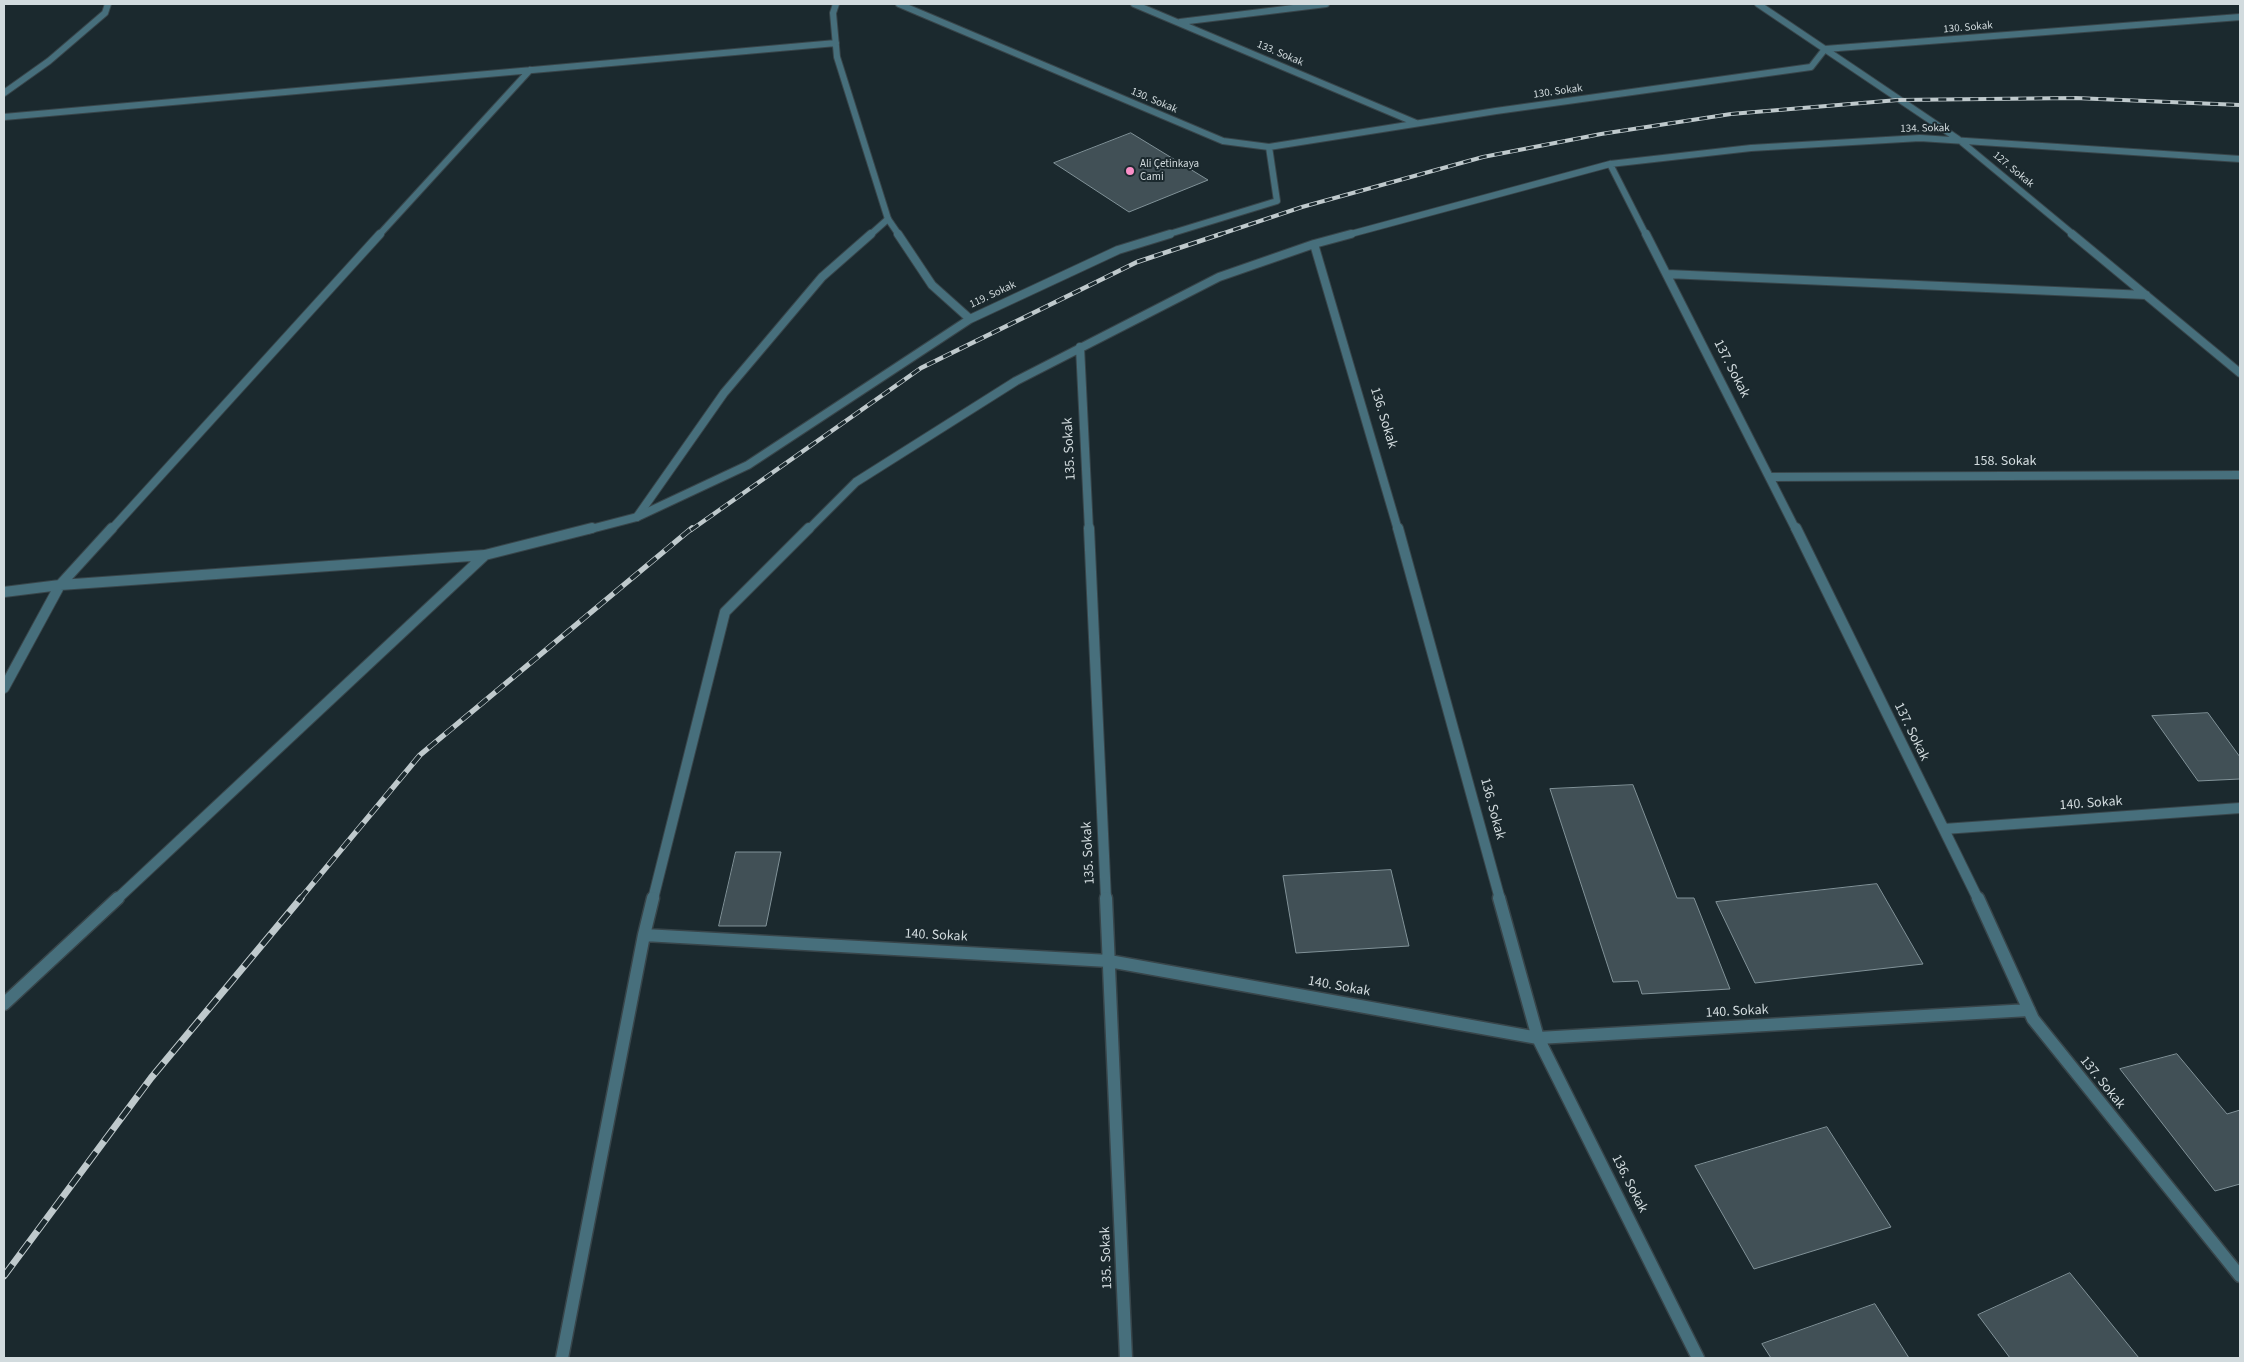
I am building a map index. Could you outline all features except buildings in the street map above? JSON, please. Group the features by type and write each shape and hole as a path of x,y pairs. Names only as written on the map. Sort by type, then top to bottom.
{"street":[{"path":"4,93 49,61 105,13 108,4"},
{"name":"119. Sokak","path":"836,4 834,13 837,57 888,219 932,285 970,319 1118,250 1277,201 1269,147"},
{"name":"130. Sokak","path":"899,4 1223,141 1269,147 1811,67 1825,49 2240,17"},
{"name":"133. Sokak","path":"1134,4 1417,124"},
{"path":"1179,22 1326,4"},
{"name":"127. Sokak","path":"1758,4 1958,139 2240,373"},
{"path":"4,117 836,43"},
{"path":"4,688 60,585 530,70"},
{"name":"134. Sokak","path":"562,1358 644,935 725,612 856,482 1016,381 1219,277 1314,244 1610,164 1751,148 1920,138 2240,159"},
{"name":"137. Sokak","path":"1610,164 1771,477 1989,921 2033,1019 2240,1276"},
{"path":"637,517 724,393 816,284 888,219"},
{"name":"136. Sokak","path":"1314,244 1392,506 1538,1038 1698,1358"},
{"path":"1667,274 2146,295"},
{"path":"4,592 60,585 485,555 637,517 748,465 970,319"},
{"name":"135. Sokak","path":"1080,347 1110,961 1126,1358"},
{"name":"158. Sokak","path":"1771,477 2240,475"},
{"path":"4,1004 485,555"},
{"name":"140. Sokak","path":"1944,829 2240,808"},
{"name":"140. Sokak","path":"644,935 1110,961 1538,1038 2029,1010"}],"railway":[{"path":"691,530 921,368 1137,262 1302,207 1483,157 1601,134 1731,114 1898,100 2075,98 2240,105"},
{"path":"300,899 420,755 692,528"},
{"path":"4,1276 151,1078 301,898"}],"place":[{"name":"Ali Çetinkaya Cami","path":"1130,171"}]}
